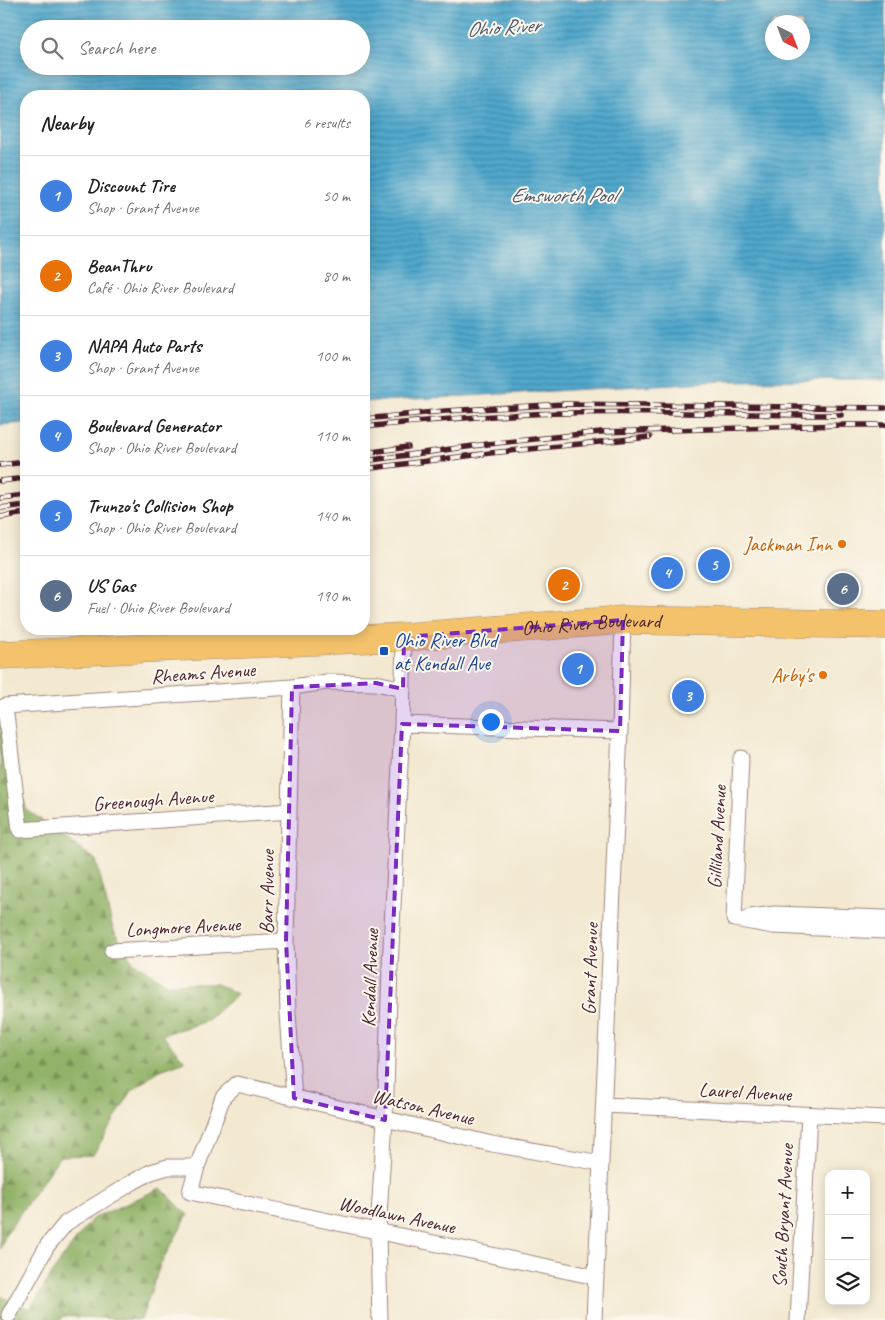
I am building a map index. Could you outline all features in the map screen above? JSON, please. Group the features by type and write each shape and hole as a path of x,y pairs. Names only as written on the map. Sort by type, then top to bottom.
{"highway":[{"name":"Ohio River Boulevard","path":"0,655 404,637 623,620 885,625"}],"street":[{"name":"Grant Avenue","path":"594,1320 620,731 623,620"},
{"name":"Kendall Avenue","path":"380,1320 378,1232 386,1120 390,967 402,724 404,637"},
{"name":"Rheams Avenue","path":"20,830 5,706 292,687 327,682 376,683 403,688"},
{"name":"Barr Avenue","path":"292,687 286,941 288,1014 294,1098"},
{"path":"402,724 620,731"},
{"name":"Gilliland Avenue","path":"734,919 741,758"},
{"name":"Greenough Avenue","path":"20,830 289,811"},
{"path":"734,919 775,914 885,918"},
{"path":"734,919 773,926 885,931"},
{"name":"Longmore Avenue","path":"112,951 286,941"},
{"name":"Watson Avenue","path":"197,1167 223,1097 237,1084 492,1144 601,1163"},
{"name":"Laurel Avenue","path":"604,1105 885,1118"},
{"name":"South Bryant Avenue","path":"798,1320 809,1115"},
{"path":"9,1316 47,1246 66,1223 151,1172 168,1167 197,1167"},
{"name":"Woodlawn Avenue","path":"197,1167 190,1192 596,1277"}],"highlighted area":[{"path":"623,620 620,731 402,724 385,1120 294,1098 286,941 292,687 376,683 403,689 404,637"}],"green space":[{"path":"0,713 26,809 96,860 113,929 133,962 167,984 216,984 237,994 207,1021 162,1035 185,1061 158,1071 131,1092 93,1155 60,1156 6,1234 0,1249"},
{"path":"161,1188 188,1215 161,1263 141,1320 63,1316 61,1320 0,1320 0,1296 30,1309 61,1260 92,1219"}],"water":[{"name":"Emsworth Pool","path":"0,0 885,0 885,380 724,381 370,402 370,90 20,90 20,423 0,425"}],"railway":[{"path":"370,418 445,411 564,404 885,408"},
{"path":"370,426 466,418 542,414 636,412 841,415"},
{"path":"370,460 488,444 601,432 885,425"},
{"path":"370,468 490,453 650,437"},
{"path":"370,452 408,447"},
{"path":"0,465 20,463"},
{"path":"0,481 20,479"},
{"path":"0,498 20,496"},
{"path":"0,508 20,506"},
{"path":"0,517 20,514"}],"place":[{"name":"Jackman Inn","path":"842,544"},
{"name":"Trunzo's Collision Shop","path":"714,565"},
{"name":"Boulevard Generator","path":"667,573"},
{"name":"BeanThru","path":"564,585"},
{"name":"US Gas","path":"843,589"},
{"name":"Ohio River Blvd at Kendall Ave","path":"384,651"},
{"name":"Discount Tire","path":"578,669"},
{"name":"Arby's","path":"823,675"},
{"name":"NAPA Auto Parts","path":"688,696"}],"water label":[{"name":"Ohio River","path":"503,27"}]}
